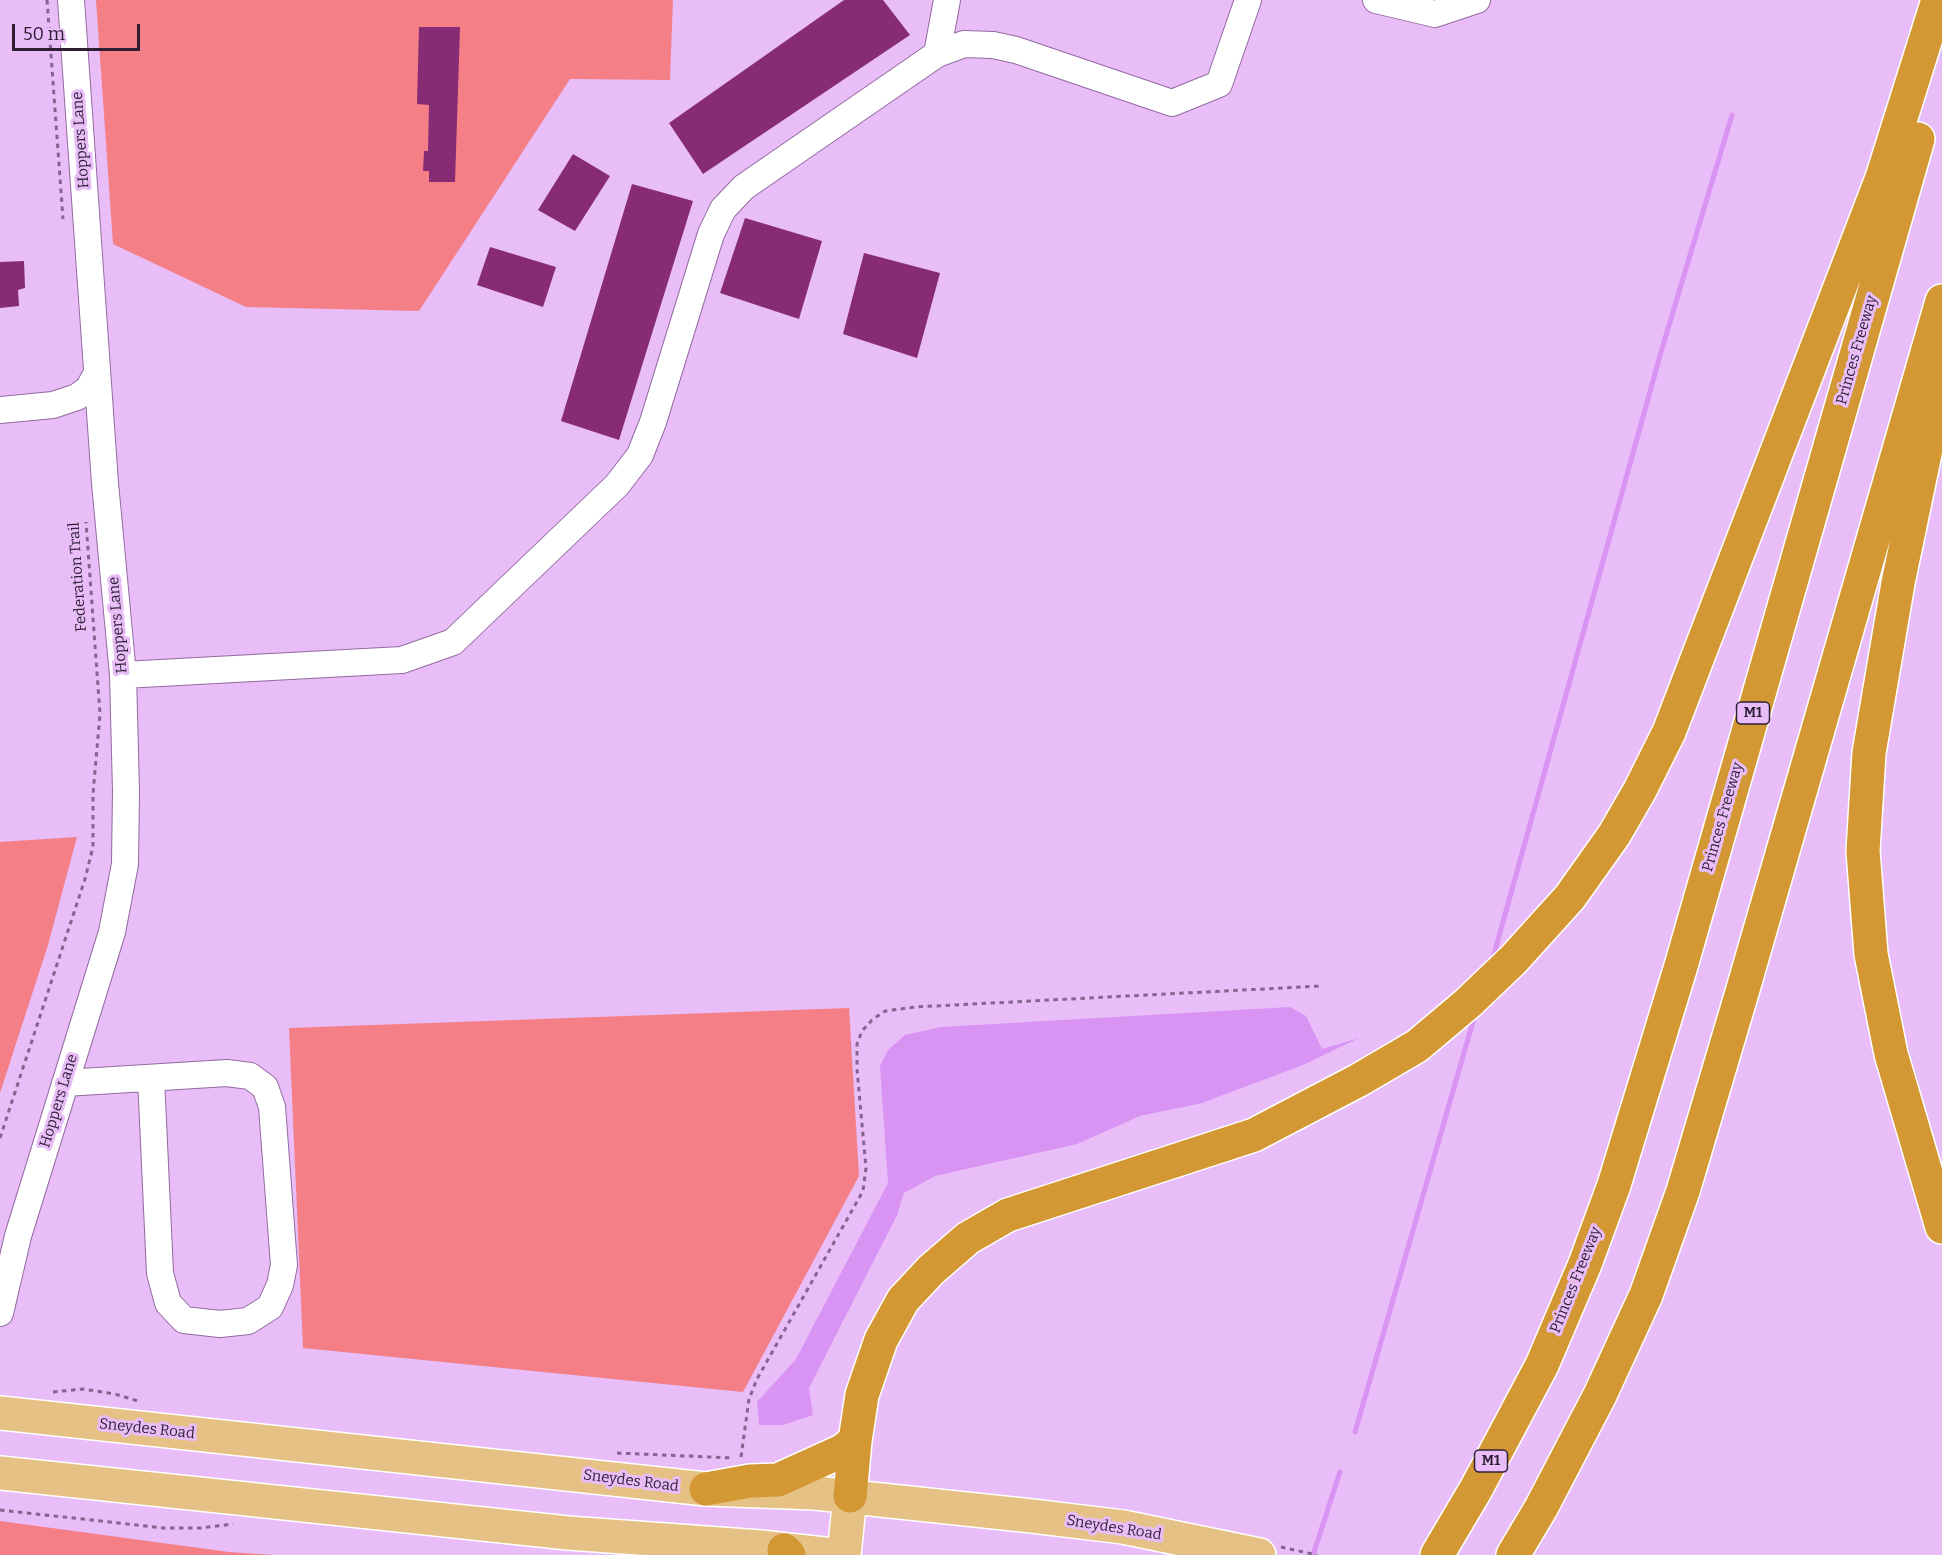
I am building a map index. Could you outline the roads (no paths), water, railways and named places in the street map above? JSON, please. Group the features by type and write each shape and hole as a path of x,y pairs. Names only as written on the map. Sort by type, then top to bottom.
{"highway":[{"path":"850,1496 862,1395 881,1340 903,1300 931,1270 968,1238 1008,1215 1254,1135 1359,1080 1417,1046 1468,1003 1514,959 1570,897 1614,835 1669,732 1882,178 1938,0"},
{"name":"Princes Freeway","path":"1437,1555 1476,1489 1542,1365 1585,1264 1614,1185 1684,955 1942,53"},
{"path":"1513,1555 1541,1508 1600,1395 1646,1295 1683,1191 1942,301"},
{"path":"1942,370 1898,583 1869,753 1863,850 1870,954 1891,1054 1942,1227"},
{"path":"706,1489 750,1481 778,1480 842,1451 855,1441"}],"main road":[{"name":"Sneydes Road","path":"0,1413 706,1489 850,1496 1123,1527 1259,1555"},
{"path":"0,1473 568,1533 832,1555"},
{"path":"844,1555 850,1496"}],"street":[{"name":"Hoppers Lane","path":"0,1313 18,1236 112,932 125,864 123,675 105,483 70,0"},
{"path":"937,54 947,0"},
{"path":"123,675 402,660 453,642 617,485 640,455 653,422 711,234 723,209 744,187 937,54 964,44 993,45 1016,50 1172,103 1220,84 1248,0"},
{"path":"1376,0 1435,15 1478,0"},
{"path":"0,411 53,405 77,397 88,389 97,373"},
{"path":"53,405 86,419 105,483"},
{"path":"65,1083 227,1073 250,1076 265,1087 272,1107 284,1265 280,1285 270,1307 248,1321 220,1324 184,1320 168,1303 160,1273 151,1078"},
{"name":"Hoppers Lane","path":"0,1274 18,1236"}],"waterway":[{"path":"1493,958 1661,352 1732,115"},
{"path":"1355,1432 1474,1018"},
{"path":"1313,1555 1340,1472"}]}
